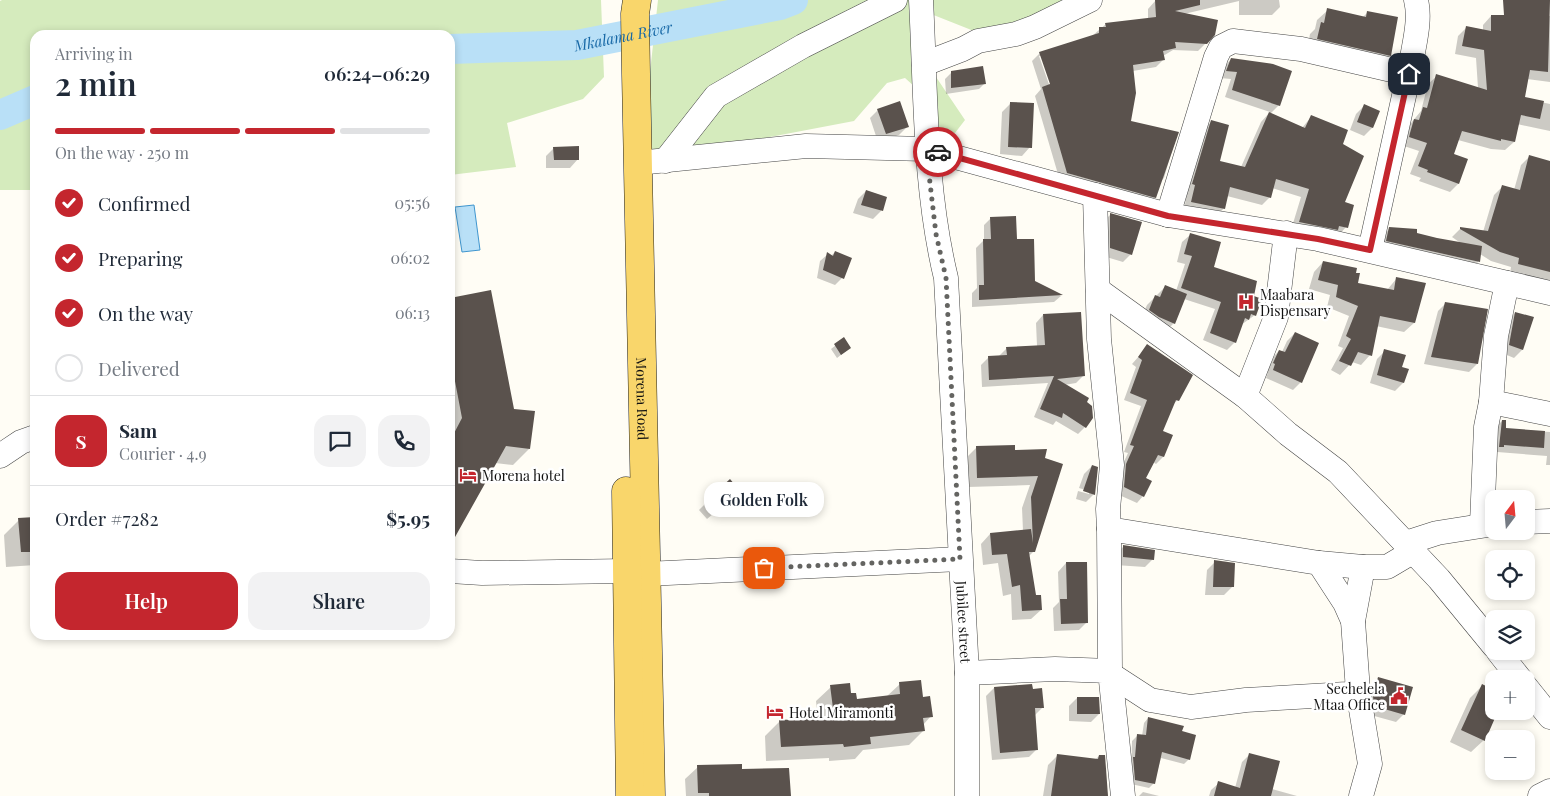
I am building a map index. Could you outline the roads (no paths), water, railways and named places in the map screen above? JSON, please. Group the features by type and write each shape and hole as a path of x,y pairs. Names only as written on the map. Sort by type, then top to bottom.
{"main road":[{"name":"Morena Road","path":"628,7 636,573 651,796"},
{"name":"Morena Road","path":"628,74 638,163 636,573 630,796"}],"street":[{"path":"665,161 716,96 803,46 895,0"},
{"name":"Jubilee street","path":"921,0 926,149 936,234 946,278 967,674 967,796"},
{"path":"924,64 963,49 978,40 1016,34 1035,27 1090,0"},
{"path":"1370,250 1409,74 1416,34 1418,8 1416,0"},
{"path":"1168,216 1221,46 1233,41 1301,50 1409,74"},
{"path":"638,163 806,146 926,149 1168,216 1286,234 1370,250 1550,293"},
{"path":"1094,195 1100,339 1112,465 1108,509 1110,673 1123,796"},
{"path":"1245,396 1276,317 1286,234"},
{"path":"1487,490 1486,427 1491,402 1496,336 1507,283"},
{"path":"1098,290 1245,396 1288,434 1338,472 1410,547 1485,635"},
{"path":"1491,402 1550,414"},
{"path":"0,456 21,442 30,439"},
{"path":"1535,522 1550,521"},
{"path":"1109,529 1318,563 1363,567 1387,566 1410,547 1436,533 1485,525"},
{"path":"455,571 636,573 960,559"},
{"path":"1318,563 1345,603 1353,621"},
{"path":"1361,796 1370,764 1358,691 1353,621 1363,567"},
{"path":"1505,660 1513,670"},
{"path":"967,674 1055,669 1110,673 1150,700 1191,707 1246,700 1337,695 1358,691"},
{"path":"1535,698 1550,717"},
{"path":"1540,796 1550,791"}],"water":[{"path":"474,205 480,250 462,252 455,207"}],"waterway":[{"name":"Mkalama River","path":"455,49 577,45 780,5 793,0"},
{"name":"Mkalama River","path":"0,115 30,102"}],"place":[{"name":"Maabara Dispensary","path":"1246,302"},
{"name":"Morena hotel","path":"468,475"},
{"name":"Golden Folk","path":"764,568"},
{"name":"Sechelela Mtaa Office","path":"1399,696"},
{"name":"Hotel Miramonti","path":"775,712"}]}
